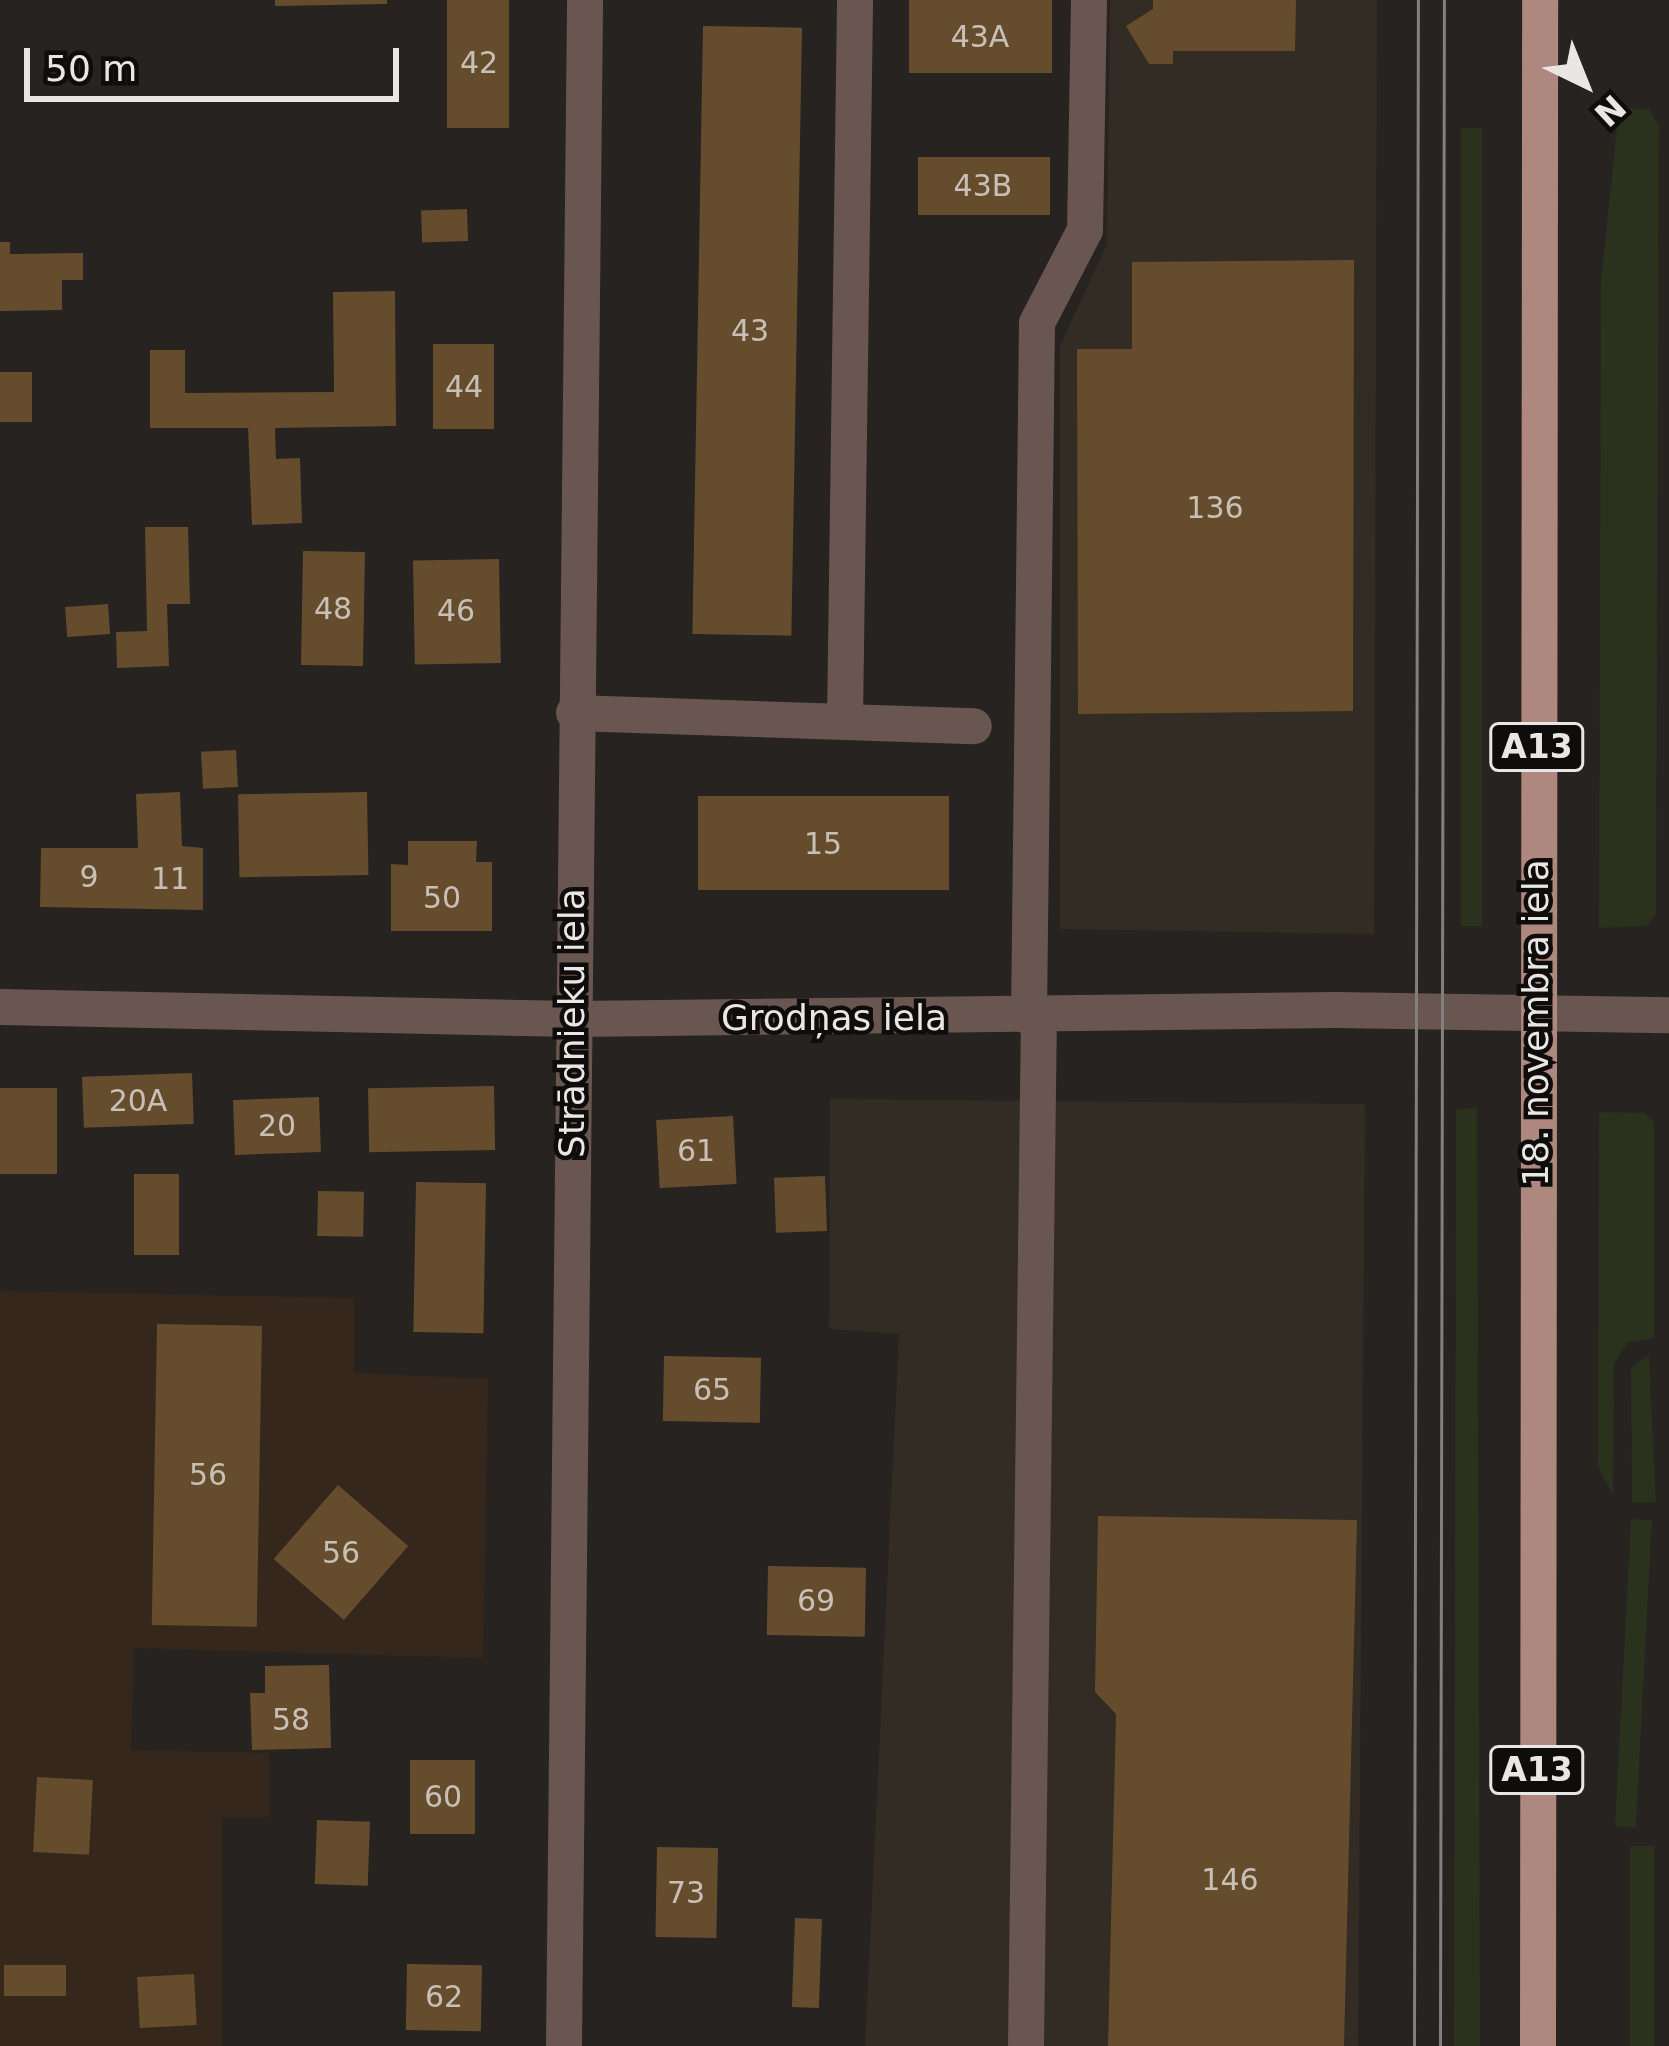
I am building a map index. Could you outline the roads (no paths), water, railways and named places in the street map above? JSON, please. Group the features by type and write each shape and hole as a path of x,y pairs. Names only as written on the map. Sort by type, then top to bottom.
{"main road":[{"name":"18. novembra iela","path":"1538,2046 1540,0"}],"street":[{"name":"Strādnieku iela","path":"564,2046 574,713 585,0"},
{"path":"845,720 855,0"},
{"path":"1026,2046 1036,323 1084,230 1089,0"},
{"path":"574,713 974,726"},
{"name":"Grodņas iela","path":"0,1007 574,1019 1669,1015"}],"tram line":[{"path":"1414,2046 1418,0"},
{"path":"1440,2046 1444,0"}]}
